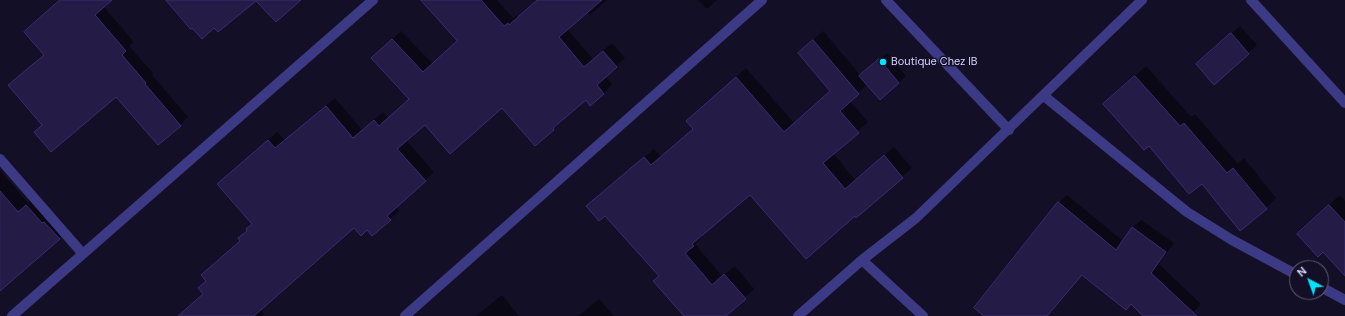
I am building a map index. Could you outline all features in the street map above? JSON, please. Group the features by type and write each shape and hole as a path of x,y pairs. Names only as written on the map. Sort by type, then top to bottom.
{"street":[{"path":"12,316 373,0"},
{"path":"405,316 762,0"},
{"path":"798,316 862,260 916,218 1009,130 1142,0"},
{"path":"1251,0 1345,103"},
{"path":"888,1 1009,130"},
{"path":"1044,96 1187,212 1232,240 1289,271"},
{"path":"0,159 83,254"},
{"path":"862,260 923,316"},
{"path":"1329,291 1345,300"}],"building":[{"path":"60,0 112,0 95,15 126,51 122,55 181,126 158,145 116,97 51,152 34,132 42,125 8,85 44,55 24,32"},
{"path":"166,0 301,0 276,22 256,1 218,32 214,28 202,39 192,28 191,29"},
{"path":"421,0 481,0 504,26 508,23 509,25 537,0 602,0 559,37 584,67 603,51 617,67 597,85 604,94 590,106 586,100 553,128 554,130 535,146 502,108 450,154 425,125 397,149 426,181 387,216 391,220 372,236 367,230 361,236 354,228 254,316 178,316 203,294 198,288 206,281 201,275 240,241 238,238 247,231 246,229 252,224 217,184 268,140 275,148 326,106 353,138 374,120 379,126 409,99 371,58 392,39 423,72 457,41"},
{"path":"1231,33 1249,54 1214,85 1196,64"},
{"path":"813,40 859,94 840,111 859,133 823,163 845,189 884,155 903,178 856,218 855,216 806,259 750,195 692,244 694,246 685,253 712,285 724,274 746,299 726,316 684,316 653,281 659,276 605,216 599,221 586,206 644,157 651,165 693,129 686,121 736,77 784,132 830,91 798,53"},
{"path":"879,59 899,83 880,100 859,76"},
{"path":"1135,76 1180,126 1184,123 1227,173 1233,168 1267,209 1240,231 1202,184 1189,194 1149,146 1144,150 1103,104"},
{"path":"0,191 18,212 26,205 42,223 44,222 60,239 0,291"},
{"path":"1058,202 1116,250 1132,227 1166,252 1151,273 1197,316 1143,316 1131,304 1126,310 1082,275 1047,316 984,316 974,308"},
{"path":"1329,205 1345,222 1345,276 1323,252 1318,257 1297,234"}],"place":[{"name":"Boutique Chez IB","path":"883,62"}]}
